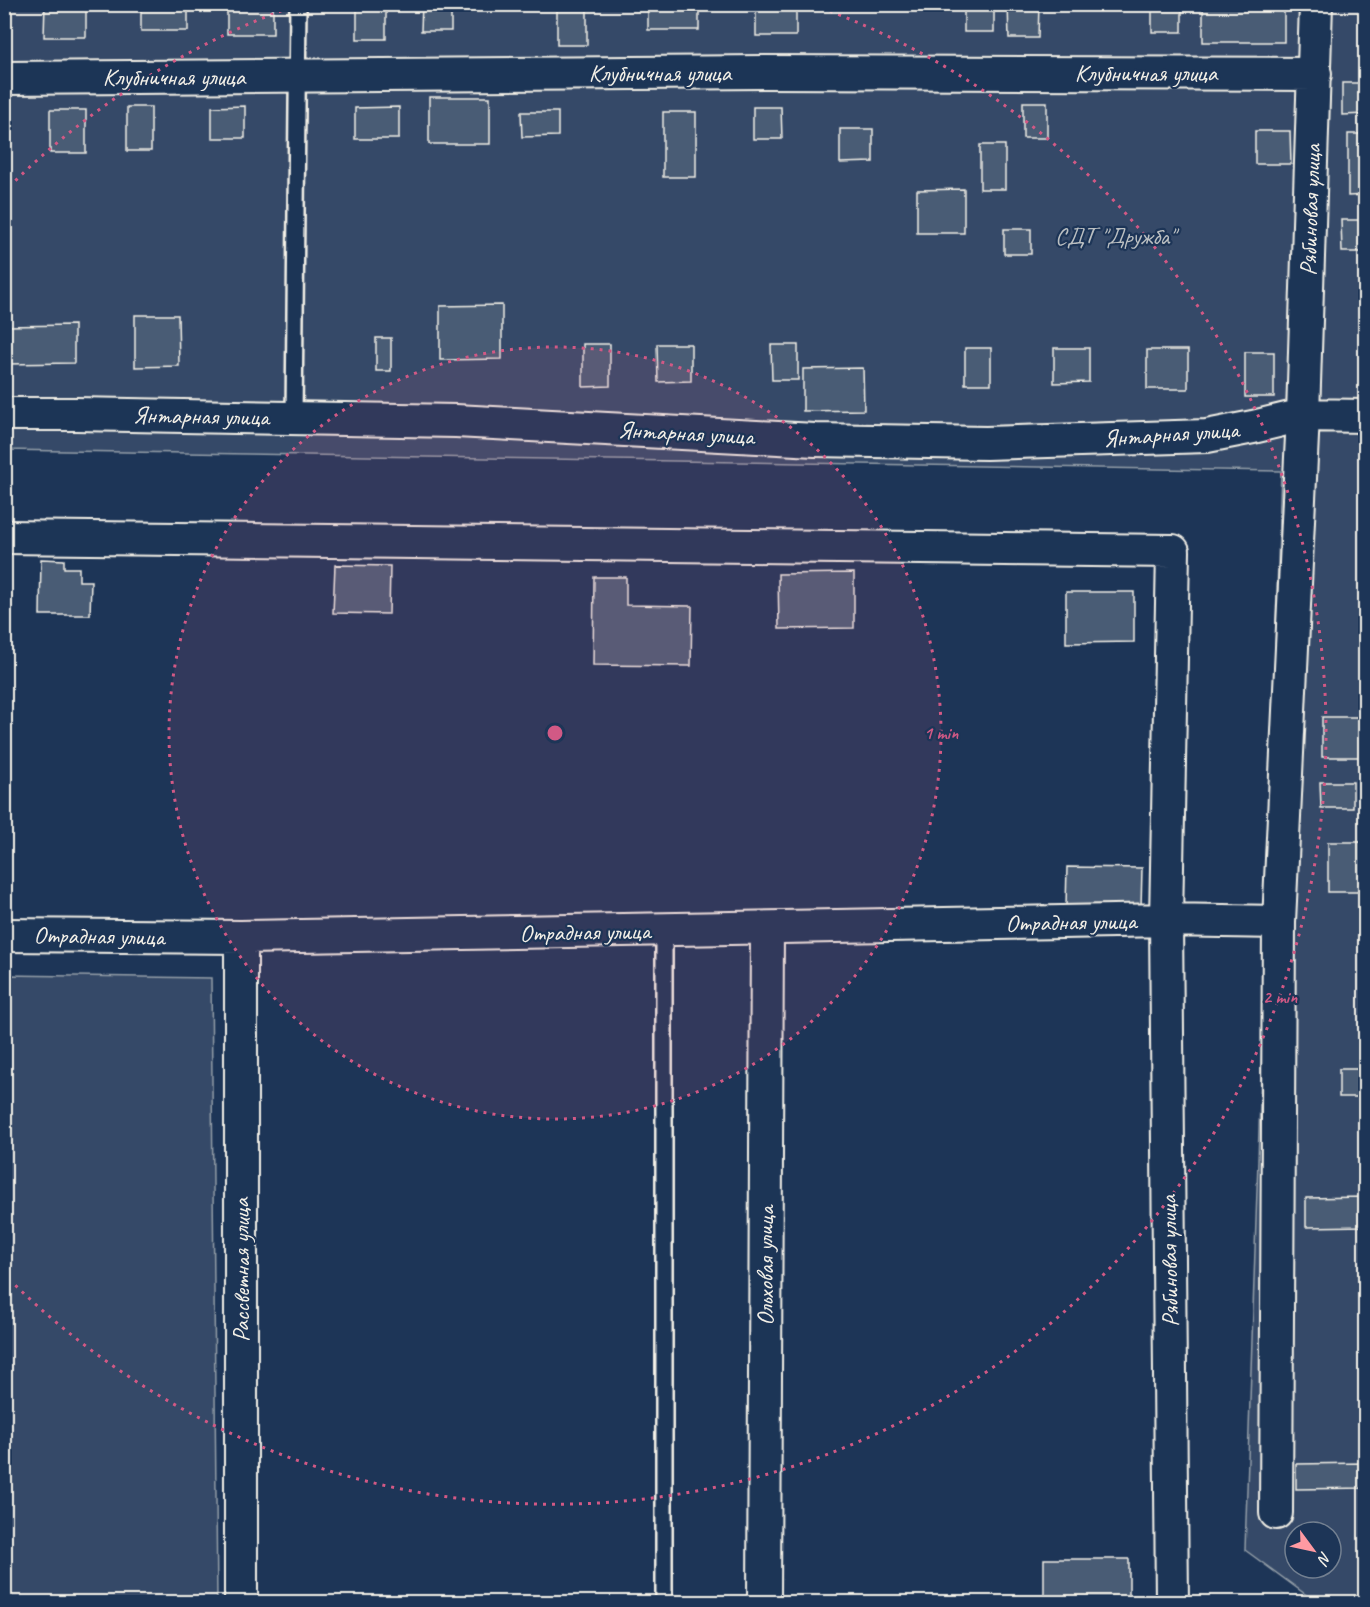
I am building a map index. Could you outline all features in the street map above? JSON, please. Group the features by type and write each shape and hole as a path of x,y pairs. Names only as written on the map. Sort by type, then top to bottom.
{"street":[{"name":"Рябиновая улица","path":"1276,1513 1279,922 1303,415 1316,4"},
{"name":"Клубничная улица","path":"4,78 765,72 1315,74"},
{"name":"Янтарная улица","path":"4,414 456,421 815,440 986,443 1207,436 1303,415 1365,416"},
{"name":"Рябиновая улица","path":"4,537 1173,551 1166,920 1172,1602"},
{"name":"Отрадная улица","path":"4,935 241,937 1166,920 1279,922"},
{"name":"Ольховая улица","path":"764,1602 767,929"},
{"name":"Рассветная улица","path":"241,937 241,1602"}],"lane":[{"path":"294,418 298,4"},
{"path":"664,930 664,1602"}],"green space":[{"name":"СДТ \"Дружба\"","path":"5,5 1365,5 1365,1602 1316,1602 1286,1580 1343,1580 1343,1520 1283,1520 1283,1578 1245,1550 1281,471 5,450"},
{"path":"5,975 211,978 217,1602 5,1602"}],"building":[{"path":"45,4 86,4 86,37 44,37"},
{"path":"141,4 188,4 188,31 141,31"},
{"path":"227,4 273,4 273,34 227,34"},
{"path":"357,4 386,4 386,39 357,39"},
{"path":"422,4 451,4 451,31 421,31"},
{"path":"648,4 699,4 699,30 648,30"},
{"path":"756,4 796,4 796,36 756,36"},
{"path":"964,4 994,4 994,32 964,32"},
{"path":"1008,4 1039,4 1038,38 1009,38"},
{"path":"1152,4 1182,4 1182,32 1152,32"},
{"path":"1203,4 1284,4 1284,42 1203,42"},
{"path":"557,10 587,10 587,45 557,45"},
{"path":"1342,83 1366,83 1366,114 1342,115"},
{"path":"429,97 490,97 490,144 429,144"},
{"path":"1023,102 1047,102 1047,138 1023,138"},
{"path":"245,106 245,138 212,138 212,107"},
{"path":"127,107 151,107 151,151 127,151"},
{"path":"399,107 399,139 355,139 355,108"},
{"path":"753,107 781,107 782,139 753,139"},
{"path":"50,110 86,110 86,153 50,153"},
{"path":"521,112 558,112 558,136 522,137"},
{"path":"663,112 696,112 696,177 663,177"},
{"path":"840,129 873,129 873,162 840,163"},
{"path":"1255,131 1290,131 1291,164 1255,164"},
{"path":"1348,134 1366,134 1366,195 1348,196"},
{"path":"980,145 1005,145 1005,189 980,189"},
{"path":"964,189 964,233 917,233 917,190"},
{"path":"1341,220 1366,220 1366,252 1342,252"},
{"path":"1004,229 1031,229 1031,254 1004,254"},
{"path":"502,305 502,359 440,360 440,306"},
{"path":"135,315 178,315 179,366 135,367"},
{"path":"74,325 74,363 6,364 5,326"},
{"path":"376,338 391,338 391,371 376,371"},
{"path":"583,344 610,344 610,386 583,387"},
{"path":"657,344 691,344 691,381 658,382"},
{"path":"771,345 798,345 798,380 772,380"},
{"path":"965,348 991,348 991,384 965,384"},
{"path":"1054,348 1089,348 1089,382 1054,383"},
{"path":"1147,350 1188,350 1188,389 1147,389"},
{"path":"1245,352 1274,352 1274,397 1245,397"},
{"path":"863,368 864,410 803,411 803,369"},
{"path":"41,559 64,560 64,568 79,568 79,581 91,581 90,615 40,615"},
{"path":"335,565 390,566 389,614 333,613"},
{"path":"854,573 854,628 779,629 778,574"},
{"path":"594,577 626,577 626,605 692,606 691,666 593,665"},
{"path":"1066,592 1134,592 1134,642 1066,643"},
{"path":"1322,717 1366,717 1366,757 1322,757"},
{"path":"1320,782 1353,782 1353,808 1321,808"},
{"path":"1328,842 1366,842 1366,892 1328,892"},
{"path":"1067,867 1142,868 1141,907 1066,906"},
{"path":"1339,1069 1366,1069 1366,1097 1339,1097"},
{"path":"1365,1197 1365,1226 1306,1227 1306,1198"},
{"path":"1366,1463 1366,1488 1296,1489 1296,1464"},
{"path":"1044,1559 1129,1559 1129,1602 1044,1602"}]}
